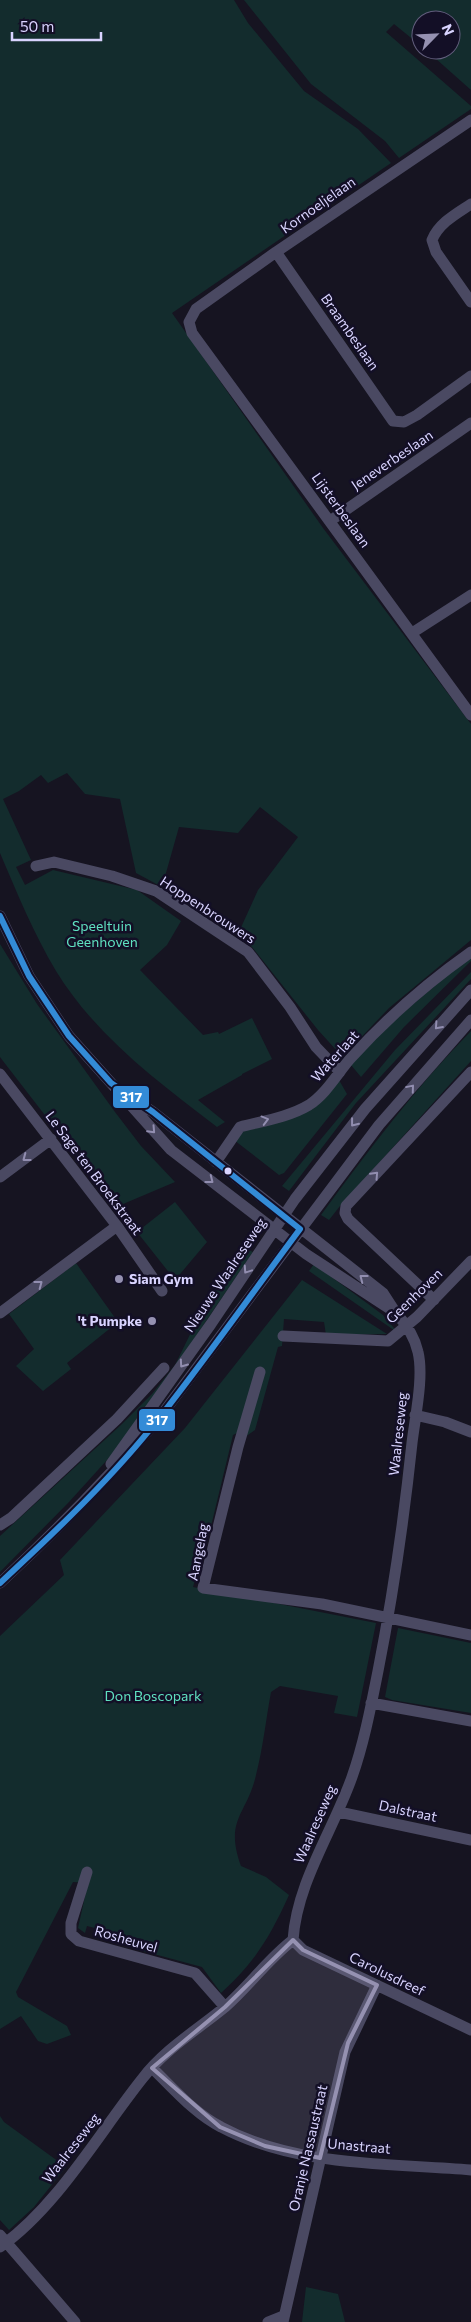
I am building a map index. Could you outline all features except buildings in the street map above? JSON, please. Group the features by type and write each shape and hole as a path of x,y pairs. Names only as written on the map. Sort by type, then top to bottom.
{"street":[{"name":"Kornoeljelaan","path":"189,322 196,309 276,252 471,120"},
{"path":"471,204 444,222 435,232 432,240 436,252 471,302"},
{"name":"Braambeslaan","path":"276,252 393,420 404,422"},
{"name":"Lijsterbeslaan","path":"189,322 192,333 471,715"},
{"name":"Jeneverbeslaan","path":"404,422 471,376"},
{"name":"Jeneverbeslaan","path":"330,520 471,423"},
{"path":"412,633 471,595"},
{"name":"Hoppenbrouwers","path":"36,866 54,862 112,876 156,891 248,952 290,1007 316,1047 340,1072"},
{"path":"0,916 29,976 69,1036 111,1083"},
{"name":"Waterlaat","path":"216,1162 240,1127 294,1113 311,1104 350,1059 414,997 444,971 471,952"},
{"name":"Nieuwe Waalreseweg","path":"91,1492 211,1324 273,1229 364,1110 471,990"},
{"name":"Nieuwe Waalreseweg","path":"0,1583 39,1547 134,1448 379,1125 471,1020"},
{"path":"434,1300 348,1219 345,1213 346,1206 471,1072"},
{"name":"Le Sage ten Broekstraat","path":"0,1074 52,1139 117,1226 162,1291"},
{"name":"Waalreseweg","path":"4,2242 47,2204 152,2068 186,2036 225,2006 280,1950 293,1940 294,1918 308,1876 339,1812 352,1776 371,1703 388,1618 416,1415 419,1378 418,1353 407,1325 383,1294 153,1112 111,1083"},
{"name":"Waalreseweg","path":"111,1083 171,1150 290,1242 396,1313"},
{"path":"0,1177 52,1139"},
{"path":"0,1313 117,1226"},
{"name":"Geenhoven","path":"283,1336 388,1341 434,1300 471,1261"},
{"path":"0,1524 11,1518 118,1419 164,1368"},
{"name":"Aangelag","path":"260,1372 238,1447 204,1588 322,1604 388,1618"},
{"path":"416,1415 445,1422 471,1432"},
{"path":"388,1618 471,1635"},
{"path":"371,1703 471,1721"},
{"name":"Dalstraat","path":"339,1812 471,1840"},
{"name":"Rosheuvel","path":"87,1872 70,1923 71,1934 79,1941 195,1974 225,2006"},
{"name":"Carolusdreef","path":"293,1940 303,1950 471,2030"},
{"name":"Oranje Nassaustraat","path":"283,2319 348,2043 376,1985"},
{"name":"Unastraat","path":"152,2068 192,2105 220,2127 265,2146 320,2158 471,2170"},
{"path":"4,2242 75,2322"},
{"path":"268,2322 283,2319"}],"highlighted area":[{"path":"293,1940 303,1950 377,1985 348,2043 320,2158 265,2146 220,2127 152,2068 225,2007"}],"green space":[{"name":"Speeltuin Geenhoven","path":"0,0 234,0 248,23 304,91 358,129 391,163 172,313 323,528 471,724 471,940 389,1008 350,1049 338,1052 318,1030 252,947 238,934 258,890 298,837 260,807 238,833 179,827 162,887 136,873 120,799 85,794 67,773 48,783 41,775 19,791 3,799 31,860 16,867 25,885 53,870 137,890 181,921 167,945 140,970 203,1035 218,1032 219,1034 252,1018 272,1059 198,1100 225,1122 217,1127 150,1075 129,1056 109,1037 72,994 40,943 0,853"},
{"path":"244,0 471,0 471,90 437,60 461,60 461,10 411,10 411,38 394,24 386,32 411,54 411,60 418,60 471,106 471,109 399,158 385,141 311,84"},
{"path":"0,944 37,1004 115,1112 141,1146 175,1182 116,1207 0,1057"},
{"path":"471,955 471,961 404,1027 361,1077 351,1065 377,1035"},
{"path":"471,972 471,979 356,1103 289,1191 282,1186 395,1050"},
{"path":"471,1031 471,1061 329,1220 321,1215 411,1097"},
{"path":"339,1080 347,1094 284,1173 279,1175 234,1140 243,1129 274,1122"},
{"path":"175,1202 207,1242 175,1280 137,1232"},
{"path":"242,1247 253,1252 126,1439 69,1502 0,1572 0,1536 152,1394 175,1365 206,1302"},
{"path":"76,1263 118,1322 67,1363 71,1369 43,1391 16,1366 34,1349 9,1314"},
{"path":"314,1264 383,1315 398,1333 309,1271"},
{"name":"Don Boscopark","path":"302,1280 387,1334 326,1335 324,1322 284,1319 282,1346 278,1347 255,1430 245,1437 237,1433 233,1435 212,1522 193,1587 376,1623 357,1717 334,1713 338,1696 280,1686 271,1692 256,1775 236,1827 236,1850 241,1866 266,1877 289,1895 261,1948 243,1971 221,1993 202,1967 139,1950 141,1940 87,1926 85,1933 78,1928 88,1883 73,1882 16,1992 18,1997 67,2026 71,2035 47,2044 38,2041 21,2016 0,2029 0,1636 64,1575 60,1560 185,1428"},
{"path":"398,1628 471,1643 471,1713 392,1700 385,1697"},
{"path":"0,2116 4,2122 66,2167 34,2207 9,2230 0,2220"},
{"path":"306,2287 338,2294 345,2322 302,2322"}],"transit line":[{"name":"317","path":"0,916 29,976 69,1036 111,1083 153,1112 300,1229 196,1371 142,1439 83,1503 0,1583"}],"place":[{"name":"Siam Gym","path":"119,1279"},
{"name":"'t Pumpke","path":"152,1321"}]}
